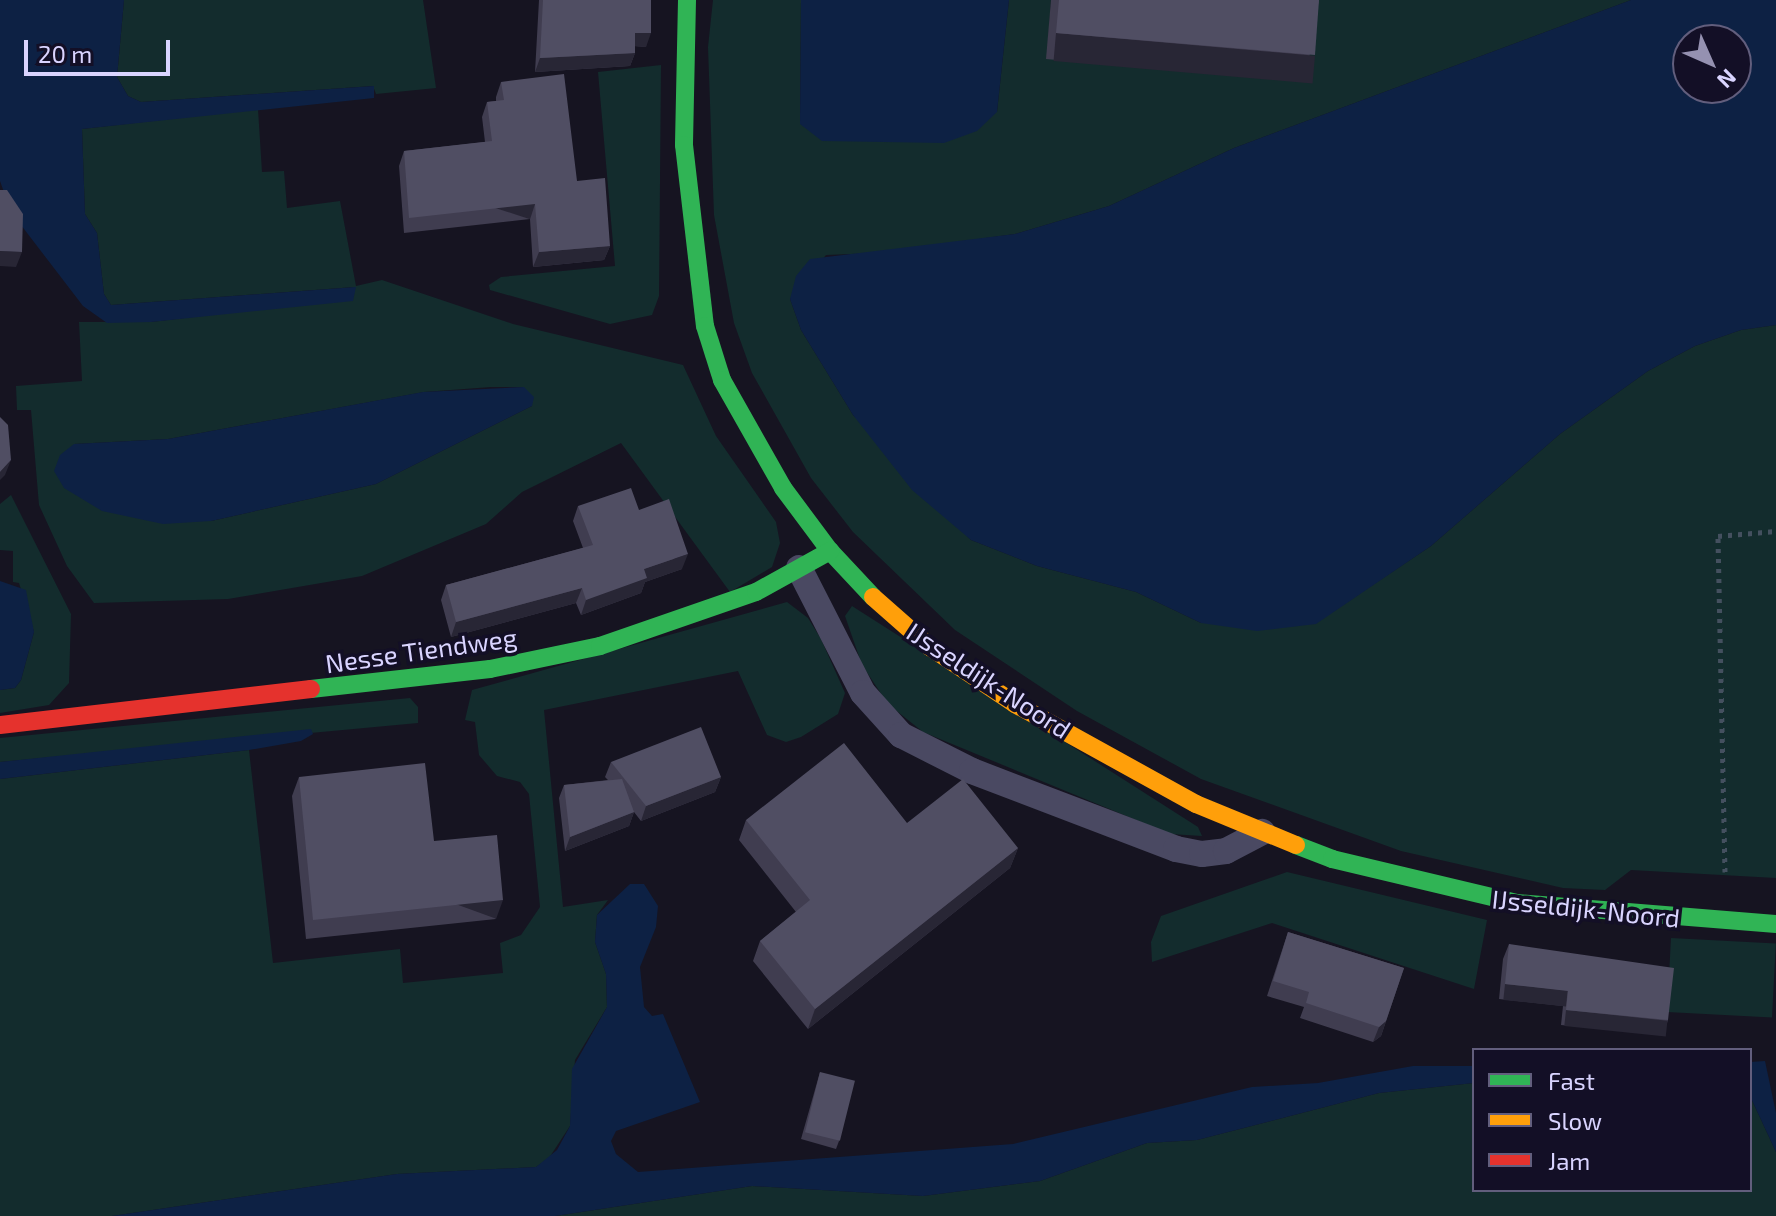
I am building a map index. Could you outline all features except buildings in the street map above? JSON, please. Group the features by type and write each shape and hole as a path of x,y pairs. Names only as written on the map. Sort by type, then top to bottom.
{"street":[{"name":"IJsseldijk-Noord","path":"687,0 684,145 705,326 722,380 752,442 830,551 886,610 930,647 1015,704 1196,804 1262,832 1394,877 1516,903 1776,924"},
{"name":"Nesse Tiendweg","path":"0,725 490,669 600,646 756,592 830,551"}],"lane":[{"path":"799,568 863,693 901,735 972,771 1176,849 1202,854 1226,851 1262,832"}],"path":[{"path":"1726,865 1718,536 1776,531"}],"green space":[{"path":"124,0 423,0 436,88 376,94 373,86 141,102 128,96 117,77"},
{"path":"713,0 801,0 800,123 997,112 1009,0 1051,0 1047,59 1312,0 1631,0 1234,148 1109,206 1015,234 877,253 826,255 790,299 801,330 853,415 971,540 1037,566 1136,592 1201,623 1316,623 1431,546 1560,434 1648,371 1695,346 1741,330 1776,325 1776,878 1631,870 1605,890 1563,888 1401,851 1201,779 1077,711 955,630 853,532 811,478 752,373 734,323 714,215 708,47"},
{"path":"661,65 659,296 652,315 610,324 490,290 489,285 501,277 615,266 598,72"},
{"path":"258,109 262,172 284,171 287,208 340,201 356,286 382,280 513,324 683,365 716,436 776,522 780,543 772,567 730,592 621,443 522,492 486,524 362,576 228,599 94,603 67,566 39,505 31,410 17,410 16,386 82,381 79,322 151,322 235,312 355,287 111,305 104,294 97,233 85,214 82,129","holes":["523,387 532,406 376,484 211,521 74,444 168,439 424,392"]},
{"path":"11,495 71,614 69,683 49,705 0,713 0,690 15,688 21,680 34,632 19,583 13,582 13,551 0,550 0,504"},
{"path":"787,602 808,618 845,693 838,714 801,737 786,742 767,735 738,671 544,710 563,907 608,900 597,915 595,942 606,974 607,1007 575,1060 570,1126 549,1158 536,1167 397,1174 112,1216 0,1216 0,779 249,750 273,963 400,949 403,983 503,973 500,943 521,935 540,907 529,794 520,782 497,776 479,755 475,722 465,720 472,690"},
{"path":"852,606 1198,827 1202,836 1170,834 923,732 888,704 862,665 845,616"},
{"path":"410,698 418,707 418,723 0,762 0,738"},
{"path":"1287,872 1487,920 1474,989 1272,923 1152,962 1151,942 1161,916"},
{"path":"1671,938 1776,943 1772,1017 1667,1012"},
{"path":"1472,1083 1472,1192 1752,1192 1752,1100 1776,1152 1776,1216 555,1216 752,1186 923,1196 1040,1181 1147,1143 1197,1140 1379,1093"}],"water":[{"path":"0,0 124,0 117,77 128,96 141,102 374,86 374,98 82,129 85,214 97,233 104,294 111,305 356,287 353,301 151,322 107,323 83,306 11,212 0,181"},
{"path":"801,0 1009,0 997,112 977,131 944,143 822,141 800,124"},
{"path":"1631,0 1776,0 1776,325 1741,330 1695,346 1648,371 1560,434 1431,546 1316,624 1257,631 1201,623 1136,592 1037,566 971,540 912,490 853,415 801,330 790,299 796,276 810,259 1015,234 1109,206 1234,148"},
{"path":"524,387 534,397 532,406 376,484 211,521 163,524 102,511 64,488 54,471 60,455 74,444 168,439 423,392"},
{"path":"0,581 26,590 34,632 21,680 15,688 0,690"},
{"path":"311,729 313,734 301,741 249,750 0,779 0,762"},
{"path":"630,884 644,884 658,906 656,927 640,967 644,1007 652,1016 663,1014 700,1102 616,1131 611,1141 616,1154 638,1172 1013,1144 1252,1087 1318,1083 1413,1066 1472,1066 1472,1083 1379,1093 1197,1140 1147,1143 1040,1181 923,1196 752,1186 555,1216 112,1216 397,1174 536,1167 557,1150 570,1126 572,1069 607,1007 606,974 595,942 597,915"},
{"path":"1765,1061 1776,1113 1776,1152 1752,1100 1752,1062"}],"traffic: fast":[{"path":"687,0 684,145 705,326 722,380 783,488 830,551 873,597"},
{"path":"311,689 490,669 600,646 756,592 830,551"},
{"path":"1296,845 1332,859 1516,903 1776,924"}],"traffic: slow":[{"path":"873,597 930,647 1015,704 1196,804 1296,845"}],"traffic: jam":[{"path":"0,725 311,689"}]}
